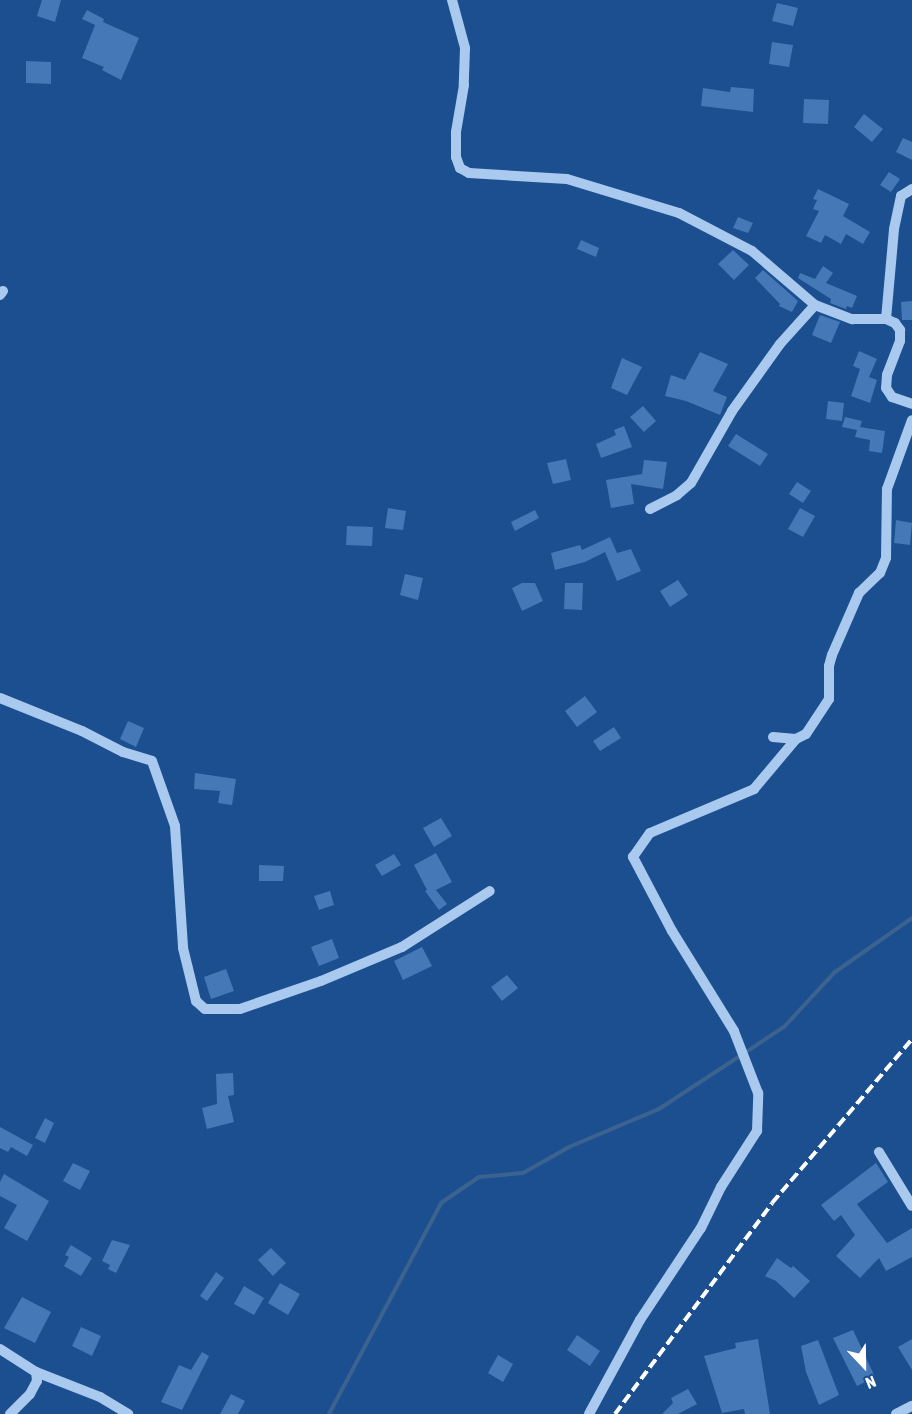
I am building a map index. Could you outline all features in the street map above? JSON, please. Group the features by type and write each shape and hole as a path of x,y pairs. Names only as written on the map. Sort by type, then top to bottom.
{"street":[{"path":"452,0 465,48 464,85 456,132 456,157 460,168 469,173 567,178 679,213 752,251 815,305 852,319 885,319 896,323 900,330 900,341 887,375 886,387 892,397 912,404"},
{"path":"885,319 894,229 901,196 912,189"},
{"path":"650,509 677,495 691,483 732,411 780,344 815,305"},
{"path":"589,1414 640,1320 701,1228 721,1187 757,1131 758,1093 734,1031 672,931 633,857 650,833 754,789 796,739 806,734 814,725 829,699 829,666 832,655 859,593 880,573 886,558 887,489 912,420"},
{"path":"0,698 82,731 123,752 152,761 174,826 183,948 196,1001 205,1009 240,1010 321,981 402,947 490,891"},
{"path":"773,737 796,739"},
{"path":"879,1152 912,1206"},
{"path":"0,1349 36,1372 100,1397 128,1414"},
{"path":"10,1414 30,1394 37,1381 36,1372"},
{"path":"897,1414 912,1406"}],"building":[{"path":"42,0 61,0 55,22 37,16"},
{"path":"777,3 798,8 793,26 772,21"},
{"path":"87,10 104,19 103,22 139,38 121,80 102,70 104,67 82,58 95,25 82,19"},
{"path":"772,42 793,45 789,67 769,64"},
{"path":"26,61 51,62 51,84 26,83"},
{"path":"731,87 754,89 753,112 701,106 703,88 730,92"},
{"path":"804,99 829,100 828,124 803,123"},
{"path":"864,114 883,129 872,142 854,127"},
{"path":"903,138 912,142 912,160 896,152"},
{"path":"889,172 900,179 891,192 880,185"},
{"path":"818,189 849,204 843,216 870,232 863,244 846,234 841,244 825,235 821,243 806,236 819,211 813,209 817,200 813,199"},
{"path":"738,217 753,223 748,233 733,228"},
{"path":"581,240 599,248 596,257 577,249"},
{"path":"733,250 749,265 734,280 718,264"},
{"path":"823,266 833,273 826,283 857,296 852,308 847,306 846,309 830,303 831,299 798,278 800,273 815,279"},
{"path":"763,270 798,301 792,312 779,306 780,304 755,278"},
{"path":"912,301 912,320 902,320 901,302"},
{"path":"820,315 840,322 831,343 812,335"},
{"path":"859,351 877,359 869,377 877,380 870,403 851,396 860,369 853,366"},
{"path":"700,352 728,364 713,391 727,397 720,415 686,401 665,396 671,375 685,380"},
{"path":"622,358 642,367 627,395 611,388"},
{"path":"828,401 844,403 842,421 826,419"},
{"path":"643,406 656,421 644,432 630,417"},
{"path":"845,417 862,421 860,427 885,431 882,453 869,451 870,440 855,437 857,430 842,427"},
{"path":"624,426 632,447 601,458 596,444 616,435 614,430"},
{"path":"736,434 768,454 760,466 728,446"},
{"path":"566,459 571,480 553,484 547,463"},
{"path":"644,460 667,462 663,489 631,484 634,504 611,508 606,480 642,474"},
{"path":"797,482 811,491 803,503 789,494"},
{"path":"388,508 406,511 403,530 385,528"},
{"path":"800,508 815,516 803,537 788,529"},
{"path":"535,510 539,518 515,531 511,522"},
{"path":"896,520 912,523 910,545 894,543"},
{"path":"347,526 373,527 372,546 346,545"},
{"path":"610,537 617,553 631,549 641,571 617,581 605,552 585,562 555,570 551,553 580,545 582,550"},
{"path":"405,574 423,578 418,600 400,595"},
{"path":"678,580 688,595 670,607 660,591"},
{"path":"522,583 535,583 543,601 522,611 512,588"},
{"path":"565,583 583,583 582,610 564,609"},
{"path":"585,696 597,712 577,727 565,711"},
{"path":"128,721 144,728 136,747 120,739"},
{"path":"614,727 621,738 600,751 593,741"},
{"path":"195,773 236,779 232,805 218,803 220,791 194,789"},
{"path":"441,818 452,836 434,847 423,828"},
{"path":"436,853 452,882 436,890 447,904 439,910 425,891 427,890 414,865"},
{"path":"394,854 401,865 382,876 375,865"},
{"path":"259,865 284,866 283,881 259,881"},
{"path":"330,891 334,905 319,910 314,896"},
{"path":"332,939 339,958 319,966 311,947"},
{"path":"422,947 432,966 403,980 394,961"},
{"path":"226,969 234,991 211,999 204,977"},
{"path":"507,975 518,988 502,1001 491,987"},
{"path":"233,1073 234,1095 228,1096 234,1122 207,1129 202,1108 217,1104 216,1074"},
{"path":"45,1118 54,1123 45,1143 35,1138"},
{"path":"0,1127 33,1145 27,1156 11,1147 8,1152 0,1148"},
{"path":"73,1163 90,1171 80,1190 63,1181"},
{"path":"876,1163 888,1182 857,1204 887,1243 912,1228 912,1257 886,1271 879,1258 860,1278 836,1256 855,1235 841,1215 834,1221 821,1205"},
{"path":"4,1174 49,1201 27,1241 4,1228 17,1205 0,1196 0,1182"},
{"path":"112,1240 130,1245 116,1273 108,1269 110,1265 102,1261"},
{"path":"71,1245 92,1258 81,1276 64,1266 69,1257 65,1255"},
{"path":"271,1248 286,1263 273,1276 258,1260"},
{"path":"777,1258 791,1268 793,1266 810,1281 794,1298 776,1281 765,1276"},
{"path":"216,1272 224,1278 207,1301 200,1296"},
{"path":"280,1283 300,1294 288,1315 268,1303"},
{"path":"244,1286 264,1298 254,1315 234,1304"},
{"path":"22,1297 51,1312 35,1343 4,1328"},
{"path":"81,1327 101,1336 92,1356 72,1346"},
{"path":"853,1330 875,1377 857,1386 833,1338"},
{"path":"577,1335 600,1351 590,1366 567,1350"},
{"path":"758,1339 770,1414 745,1414 744,1409 722,1413 704,1356 736,1348 735,1343"},
{"path":"912,1339 912,1370 898,1347"},
{"path":"818,1340 839,1395 819,1405 806,1372 801,1346"},
{"path":"202,1352 209,1356 182,1410 161,1402 179,1365 191,1370"},
{"path":"498,1355 513,1364 503,1382 488,1373"},
{"path":"688,1389 697,1404 678,1414 662,1414 673,1403 671,1398"},
{"path":"231,1394 245,1401 238,1414 220,1414"}],"waterway":[{"path":"329,1414 441,1203 479,1177 523,1173 569,1147 659,1109 784,1027 835,972 912,918"}],"railway":[{"path":"615,1414 772,1203 912,1039"}]}
